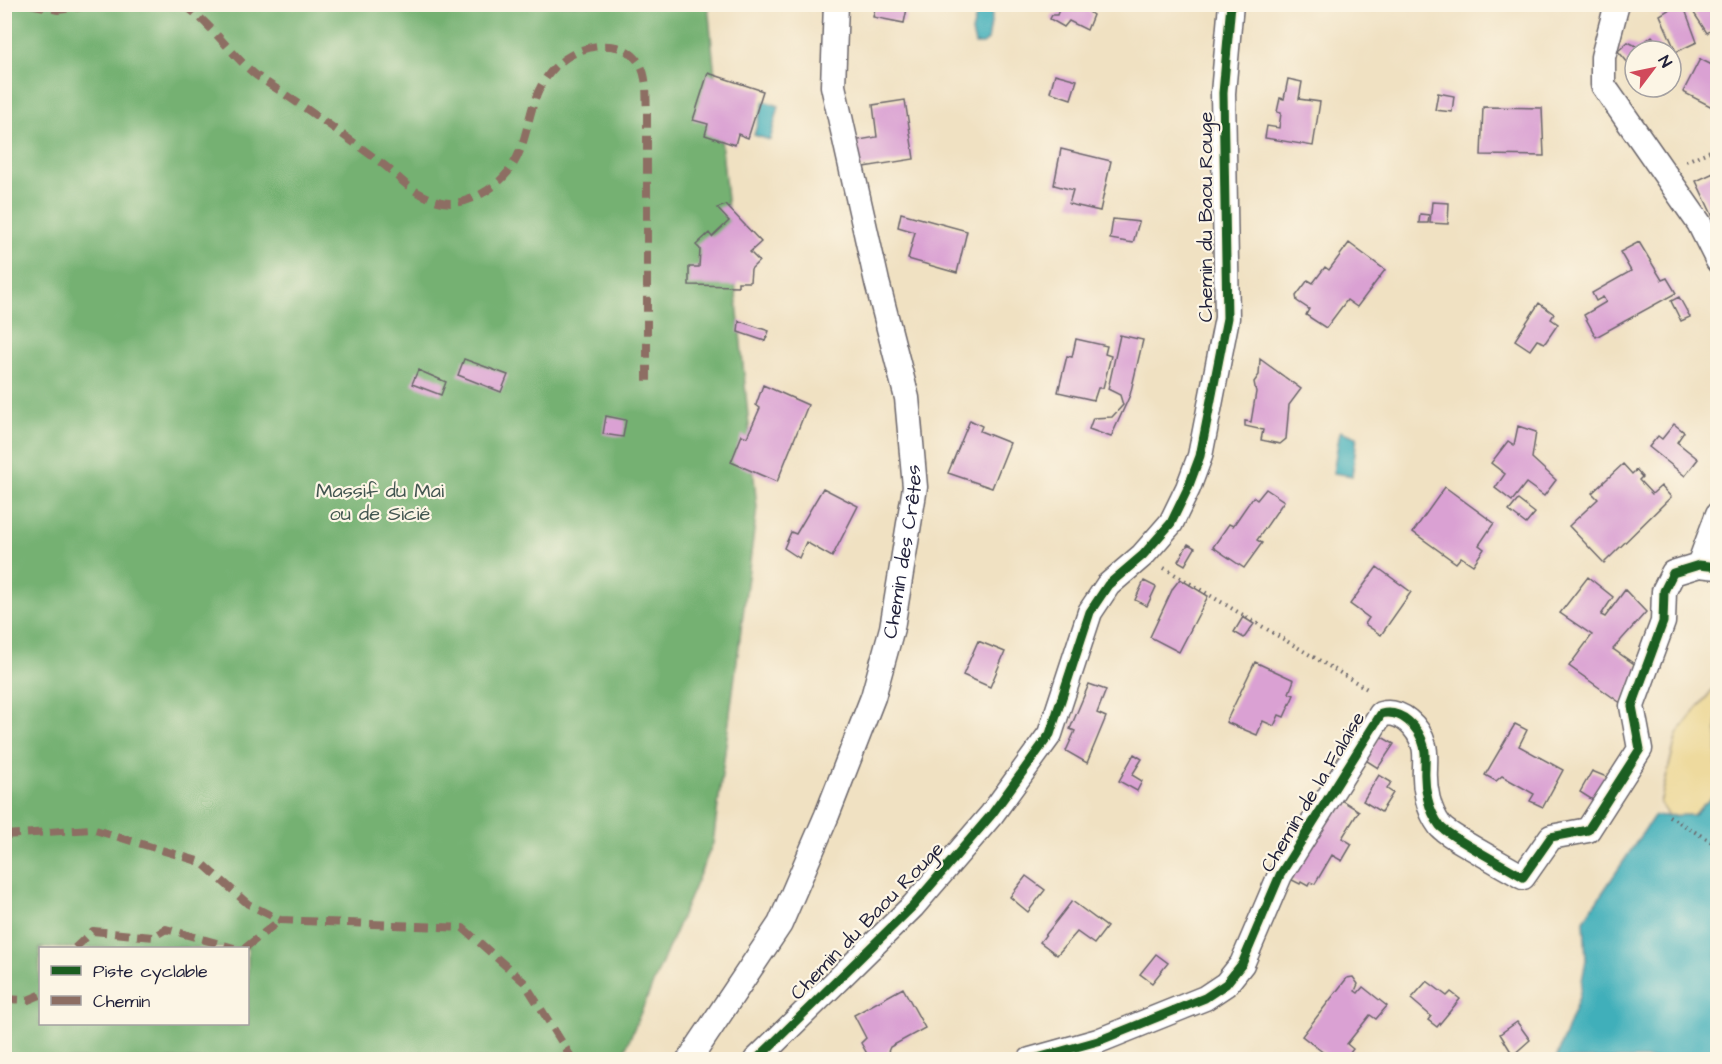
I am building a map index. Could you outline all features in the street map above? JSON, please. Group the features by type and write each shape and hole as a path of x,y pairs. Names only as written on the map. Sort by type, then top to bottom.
{"street":[{"name":"Chemin des Crêtes","path":"689,1059 780,924 827,815 873,697 886,651 903,573 915,487 907,398 877,282 833,86 836,4"},
{"name":"Chemin du Baou Rouge","path":"756,1059 913,906 992,814 1050,734 1089,612 1108,585 1143,555 1171,523 1188,488 1200,456 1227,318 1223,93 1231,4"},
{"path":"1617,4 1603,57 1603,85 1699,223 1718,261"},
{"path":"1708,566 1718,514"},
{"name":"Chemin de la Falaise","path":"1030,1059 1098,1041 1205,998 1226,984 1242,964 1280,875 1381,714 1391,712 1398,714 1416,729 1421,737 1425,748 1424,783 1430,806 1441,828 1523,877 1551,837 1588,830 1640,749 1632,706 1663,622 1664,591 1673,573 1708,566"}],"path":[{"path":"1143,555 1376,695 1381,714"},
{"path":"1669,816 1718,846"}],"green space":[{"name":"Massif du Mai ou de Sicié","path":"5,5 708,5 757,508 713,843 621,1059 5,1060"}],"sand":[{"path":"1717,684 1717,792 1693,815 1669,816 1660,803 1677,734"}],"water":[{"path":"979,5 994,5 988,40 983,44 975,44 972,32"},
{"path":"764,101 779,106 770,140 754,135"},
{"path":"1340,431 1357,437 1352,476 1333,473"},
{"path":"1717,792 1717,1059 1556,1059 1579,997 1586,960 1584,920 1654,816 1693,815"}],"building":[{"path":"876,4 908,4 904,23 873,17"},
{"path":"1061,4 1092,4 1089,12 1093,15 1087,30 1069,21 1064,27 1050,19 1052,15 1057,15"},
{"path":"1678,4 1683,4 1697,42 1683,49 1683,39 1670,39 1660,15"},
{"path":"1688,4 1718,4 1718,25 1707,33"},
{"path":"1623,46 1623,57 1618,51"},
{"path":"1700,59 1718,68 1718,110 1683,92"},
{"path":"708,73 763,91 748,138 738,134 735,145 705,135 708,124 693,120"},
{"path":"1055,74 1077,80 1071,99 1050,92"},
{"path":"1288,79 1302,82 1299,99 1320,102 1313,146 1265,138 1267,126 1279,128 1281,113 1277,112 1280,98 1284,99"},
{"path":"1438,93 1454,96 1452,112 1435,110"},
{"path":"905,100 914,159 858,168 853,141 877,137 873,105"},
{"path":"1483,107 1542,108 1544,156 1481,155"},
{"path":"1061,149 1111,161 1100,211 1069,204 1073,190 1054,185"},
{"path":"1718,171 1718,220 1715,221 1696,181"},
{"path":"1432,202 1449,203 1448,224 1430,223"},
{"path":"726,205 761,242 750,252 759,261 751,269 750,282 738,282 738,286 689,285 689,267 699,267 700,249 696,245 709,233 712,237 729,221 717,208"},
{"path":"901,213 967,231 957,273 908,259 915,232 898,227"},
{"path":"1420,214 1429,215 1428,223 1419,223"},
{"path":"1113,219 1139,222 1133,243 1110,239"},
{"path":"1639,242 1662,280 1667,278 1676,293 1596,337 1584,315 1606,302 1603,297 1596,301 1592,293 1631,271 1620,252"},
{"path":"1349,243 1385,270 1357,307 1347,300 1326,328 1306,315 1309,309 1297,301 1296,296 1308,280 1313,283 1325,267 1329,270"},
{"path":"1679,297 1690,317 1681,321 1671,301"},
{"path":"1539,303 1554,314 1551,319 1558,324 1545,343 1537,340 1530,350 1515,340"},
{"path":"739,321 769,331 765,341 738,332"},
{"path":"1120,335 1143,340 1130,395 1111,437 1089,429 1093,418 1112,417 1123,405 1120,395 1108,389"},
{"path":"1076,339 1107,346 1105,354 1111,356 1103,388 1098,388 1094,400 1058,392 1067,356 1072,357"},
{"path":"464,359 508,375 501,392 458,375"},
{"path":"1260,359 1301,389 1289,405 1286,439 1280,444 1261,440 1263,430 1245,426 1245,421 1251,422 1256,392 1254,382 1259,375"},
{"path":"418,370 446,382 441,395 412,384"},
{"path":"763,385 808,405 777,482 731,462 742,435 747,437 760,408 756,405"},
{"path":"606,416 626,420 623,437 603,434"},
{"path":"970,420 982,426 980,431 1010,443 992,488 948,473"},
{"path":"1674,424 1684,432 1677,442 1698,459 1685,476 1649,447 1658,436 1662,439"},
{"path":"1518,426 1536,432 1532,458 1556,480 1544,496 1526,483 1512,501 1495,488 1505,474 1491,463 1508,441 1514,445"},
{"path":"1623,464 1632,474 1636,470 1642,477 1639,480 1652,494 1661,486 1671,497 1604,563 1569,526 1598,499 1592,493"},
{"path":"1445,487 1494,523 1479,545 1484,549 1473,565 1461,557 1456,563 1413,532"},
{"path":"823,488 858,506 832,557 806,542 799,558 784,548 791,532 796,534"},
{"path":"1266,489 1284,501 1257,540 1262,543 1244,568 1213,547 1229,524 1233,526 1253,497 1257,500"},
{"path":"1518,500 1535,513 1526,524 1509,511"},
{"path":"1188,544 1195,548 1185,565 1178,561"},
{"path":"1377,567 1411,592 1381,635 1365,624 1369,618 1350,604"},
{"path":"1588,577 1613,597 1601,615 1605,617 1625,590 1646,612 1613,649 1640,668 1622,704 1569,666 1592,635 1560,613"},
{"path":"1180,579 1208,596 1179,652 1150,637 1173,588"},
{"path":"1144,581 1156,587 1147,606 1135,600"},
{"path":"1243,617 1254,624 1244,638 1234,632"},
{"path":"978,641 1005,652 990,687 963,675"},
{"path":"1255,662 1294,680 1289,693 1294,695 1284,717 1279,715 1274,726 1263,721 1257,735 1226,722"},
{"path":"1089,684 1106,690 1097,713 1106,717 1087,763 1066,751 1075,731 1070,729"},
{"path":"1515,724 1527,730 1519,746 1563,770 1543,807 1530,801 1534,794 1502,776 1496,781 1485,775"},
{"path":"1380,736 1394,744 1378,768 1364,759"},
{"path":"1134,754 1142,759 1132,775 1142,781 1137,791 1119,781"},
{"path":"1592,771 1614,780 1599,804 1580,792"},
{"path":"1379,775 1391,782 1387,789 1393,793 1381,812 1363,801"},
{"path":"1338,798 1359,811 1342,838 1352,844 1342,861 1332,855 1315,884 1310,882 1308,886 1288,878"},
{"path":"1026,876 1045,890 1028,912 1010,897"},
{"path":"1072,901 1107,927 1094,944 1077,932 1057,955 1040,942"},
{"path":"1156,954 1168,963 1152,983 1140,974"},
{"path":"1353,977 1358,984 1355,991 1358,993 1363,987 1387,1006 1376,1019 1370,1015 1347,1044 1353,1049 1345,1059 1327,1059 1329,1057 1302,1036 1347,978"},
{"path":"1427,981 1447,996 1451,992 1460,999 1437,1027 1428,1020 1431,1016 1411,999"},
{"path":"903,988 925,1028 890,1047 887,1054 870,1059 861,1043 866,1038 854,1015"},
{"path":"1517,1022 1530,1040 1513,1055 1500,1034"}],"marked path":[{"path":"30,4 58,10 107,4"},
{"path":"183,4 257,76 350,140 414,190 444,203 460,202 475,197 502,179 516,159 522,145 535,99 542,85 552,71 566,58 577,52 602,46 614,46 634,56 641,66 645,79 647,111 647,386"},
{"path":"4,835 92,829 201,862 248,904 280,920 463,928 524,982 573,1060"},
{"path":"246,947 280,920"},
{"path":"76,947 93,931 153,937 166,929 230,947"},
{"path":"4,999 28,1000 39,995"}],"cycle path":[{"path":"756,1060 913,906 992,814 1050,734 1090,612 1108,585 1143,555 1171,523 1188,488 1200,456 1227,318 1223,93 1231,4"},
{"path":"1030,1060 1098,1041 1205,998 1226,984 1242,964 1280,875 1381,714 1388,713 1402,717 1413,726 1422,739 1428,799 1432,813 1440,826 1523,877 1551,837 1588,830 1640,749 1632,706 1663,622 1664,591 1673,573 1699,565 1718,567"}]}
